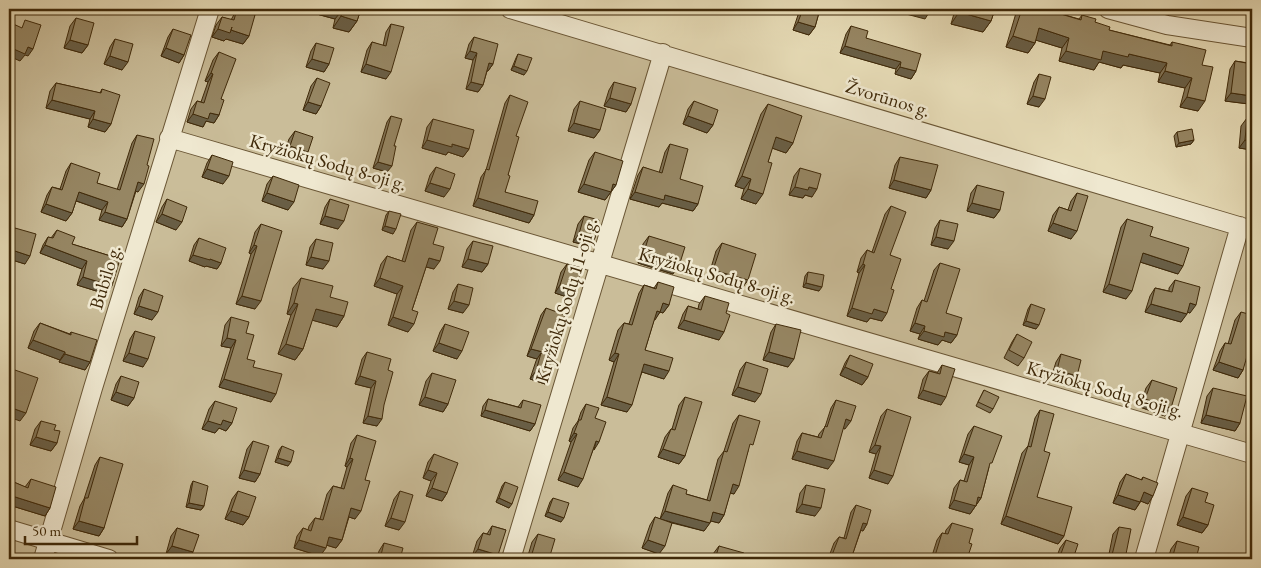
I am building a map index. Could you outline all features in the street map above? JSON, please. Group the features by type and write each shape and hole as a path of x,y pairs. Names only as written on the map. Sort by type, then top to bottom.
{"street":[{"name":"Bubilo g.","path":"43,559 210,9"},
{"name":"Žvorūnos g.","path":"510,9 1246,228"},
{"path":"1108,9 1167,25 1252,38"},
{"name":"Kryžiokų Sodų 11-oji g.","path":"511,559 663,53"},
{"name":"Kryžiokų Sodų 8-oji g.","path":"170,138 1252,454"},
{"path":"1144,559 1180,432 1246,228"},
{"path":"9,529 109,559"}],"shaded area":[{"path":"9,9 487,9 1252,230 1252,559 9,559"}],"building":[{"path":"237,9 255,15 249,36 231,30 230,33 218,29 222,17 234,20"},
{"path":"343,9 361,9 357,21 341,16"},
{"path":"803,9 820,9 815,27 798,22"},
{"path":"960,9 995,9 991,21 959,12"},
{"path":"1022,9 1044,9 1081,20 1082,15 1096,19 1095,22 1110,27 1109,30 1172,46 1172,42 1206,50 1202,65 1213,67 1205,101 1187,97 1192,78 1165,71 1167,63 1129,54 1128,57 1103,51 1101,60 1066,51 1069,38 1039,28 1035,43 1013,36"},
{"path":"76,18 94,23 88,45 70,40"},
{"path":"25,20 41,25 33,49 28,47 25,54 9,47 9,22 22,28"},
{"path":"391,24 404,27 391,72 366,64 372,42 386,46"},
{"path":"851,26 868,31 866,38 921,54 916,71 900,67 901,62 845,46"},
{"path":"173,29 191,35 184,55 166,48"},
{"path":"474,37 498,44 493,64 489,63 483,85 471,82 477,53 470,51"},
{"path":"115,39 133,44 128,62 110,56"},
{"path":"316,43 334,48 329,64 312,59"},
{"path":"219,52 236,59 221,99 224,100 219,115 210,113 208,119 193,114 197,101 204,103 213,74 211,73"},
{"path":"518,54 532,58 527,71 514,66"},
{"path":"1235,61 1252,64 1252,96 1231,93"},
{"path":"1039,74 1051,77 1045,99 1033,96"},
{"path":"317,78 330,83 321,106 308,102"},
{"path":"614,82 636,88 631,104 610,98"},
{"path":"56,83 101,93 102,89 120,95 111,124 93,119 95,111 52,100"},
{"path":"510,95 528,102 516,136 519,137 505,192 538,201 534,215 478,198 486,169 489,170"},
{"path":"580,101 606,109 600,130 574,123"},
{"path":"694,101 718,110 713,125 688,116"},
{"path":"768,104 802,116 793,143 776,137 768,162 772,163 763,194 748,189 751,179 742,176"},
{"path":"391,116 402,119 394,146 396,146 392,166 378,162"},
{"path":"1247,118 1252,118 1252,141 1245,140"},
{"path":"433,119 474,130 469,149 452,144 452,147 427,140"},
{"path":"1192,129 1194,140 1179,143 1177,132"},
{"path":"295,131 313,137 308,152 290,146"},
{"path":"137,135 154,139 144,184 138,182 127,219 105,212 108,202 79,192 72,213 46,204 52,187 62,190 71,163 100,173 97,183 120,190"},
{"path":"670,144 688,149 680,179 703,186 698,204 665,195 664,200 635,192 643,167 662,173"},
{"path":"595,152 623,161 616,185 613,184 611,192 584,184"},
{"path":"212,155 233,162 229,176 207,169"},
{"path":"900,157 938,165 931,190 894,180"},
{"path":"436,167 455,174 450,189 430,183"},
{"path":"800,168 821,174 817,189 809,187 808,190 795,187"},
{"path":"273,176 299,185 294,202 267,193"},
{"path":"977,185 1004,192 1000,210 972,203"},
{"path":"1077,193 1088,196 1077,231 1053,223 1059,207 1071,211"},
{"path":"167,199 187,207 182,222 162,214"},
{"path":"330,199 349,205 344,221 325,216"},
{"path":"891,206 906,212 890,255 901,259 891,289 894,290 887,313 874,309 872,314 852,308 865,265 863,264 867,250 874,253"},
{"path":"389,211 401,214 396,229 385,226"},
{"path":"584,216 599,220 595,238 579,234"},
{"path":"1127,219 1153,227 1150,236 1189,248 1183,266 1143,253 1132,291 1109,284"},
{"path":"940,220 958,224 954,241 936,237"},
{"path":"417,222 438,228 433,244 444,247 440,261 429,258 412,310 418,312 414,324 393,317 403,286 380,278 387,256 405,262"},
{"path":"261,224 282,231 261,301 242,296 257,246 254,245"},
{"path":"15,228 36,234 30,256 9,249"},
{"path":"57,230 75,237 72,244 120,259 112,286 83,277 87,261 45,245 48,237 53,238"},
{"path":"649,236 685,247 679,266 643,255"},
{"path":"199,238 226,248 221,263 193,255"},
{"path":"316,239 333,243 329,261 311,257"},
{"path":"473,241 493,246 488,264 468,259"},
{"path":"722,243 756,254 748,280 713,270"},
{"path":"940,263 960,269 946,313 962,318 957,335 945,332 944,337 924,331 925,326 915,323 922,300 927,302"},
{"path":"567,264 582,268 576,290 560,285"},
{"path":"808,272 824,275 822,287 806,283"},
{"path":"301,278 333,286 330,297 348,302 344,316 316,309 303,349 286,344 298,304 294,303"},
{"path":"1175,280 1200,287 1196,305 1190,303 1187,314 1151,304 1155,288 1172,292"},
{"path":"658,282 674,287 669,305 663,303 660,312 657,311 645,350 673,358 669,371 644,364 632,405 607,397 619,354 615,353 624,323 632,325 644,285 656,289"},
{"path":"458,284 473,288 469,305 454,301"},
{"path":"144,289 163,296 158,312 139,306"},
{"path":"705,296 729,303 726,313 730,315 724,332 684,320 688,306 701,310"},
{"path":"1031,304 1045,309 1039,325 1026,321"},
{"path":"546,308 565,315 551,354 531,349"},
{"path":"1241,312 1252,315 1252,339 1243,370 1219,362 1225,343 1231,344"},
{"path":"231,317 249,322 246,333 254,335 247,359 255,361 253,367 282,374 276,394 224,379 236,340 227,338"},
{"path":"40,323 71,335 71,332 97,340 90,362 65,354 65,352 33,340"},
{"path":"445,324 469,332 462,351 439,343"},
{"path":"776,324 801,330 794,359 769,352"},
{"path":"135,331 155,337 148,359 129,353"},
{"path":"1017,334 1032,342 1024,358 1009,350"},
{"path":"367,352 391,359 388,370 393,372 382,419 368,416 376,381 360,376"},
{"path":"541,353 556,358 551,376 536,371"},
{"path":"1061,354 1081,360 1077,376 1057,370"},
{"path":"850,355 873,364 868,377 845,367"},
{"path":"746,362 768,369 761,394 738,387"},
{"path":"942,365 955,369 946,397 923,390 929,371 940,374"},
{"path":"12,369 38,378 26,413 9,407 9,378"},
{"path":"432,373 456,380 448,404 425,397"},
{"path":"121,376 139,382 134,398 116,392"},
{"path":"1152,380 1177,388 1171,408 1145,399"},
{"path":"1213,388 1247,396 1240,423 1206,415"},
{"path":"984,390 999,397 993,409 978,402"},
{"path":"685,397 702,402 685,456 663,449 671,429 675,430"},
{"path":"488,399 521,408 523,400 541,405 535,424 485,410"},
{"path":"836,400 856,406 851,421 846,419 834,461 797,451 802,433 821,438 825,426 827,427"},
{"path":"215,401 237,408 232,423 223,420 221,425 208,421"},
{"path":"586,404 599,408 595,418 606,422 599,442 596,441 583,479 564,472 577,434 574,433"},
{"path":"887,409 911,417 893,476 874,470 881,446 875,445"},
{"path":"1040,410 1054,414 1044,451 1050,453 1037,497 1072,507 1064,536 1006,516 1028,446 1031,447"},
{"path":"739,415 760,421 753,445 750,444 739,486 733,484 724,515 713,512 710,523 665,511 673,485 687,490 686,494 710,501 724,451 727,452"},
{"path":"41,421 56,425 54,430 60,431 57,443 36,437"},
{"path":"974,426 1002,436 992,463 990,463 981,498 978,497 976,506 954,500 960,480 967,482 974,457 964,454"},
{"path":"357,435 376,441 365,480 370,481 361,511 351,508 342,540 329,537 326,548 299,540 303,528 311,531 315,518 323,520 333,486 344,489 353,459 350,458"},
{"path":"253,441 269,446 260,474 244,470"},
{"path":"282,446 294,451 291,462 278,458"},
{"path":"434,454 458,463 447,493 432,488 437,473 428,470"},
{"path":"100,457 123,464 104,528 79,521"},
{"path":"1126,474 1142,480 1143,477 1158,483 1153,496 1144,492 1140,502 1118,495"},
{"path":"31,479 56,487 50,508 9,495 9,480 28,488"},
{"path":"193,481 208,486 204,506 189,503"},
{"path":"505,482 518,487 512,504 499,498"},
{"path":"806,485 825,489 821,508 802,504"},
{"path":"1192,488 1208,493 1205,502 1214,505 1208,525 1183,517"},
{"path":"238,491 256,497 249,517 231,511"},
{"path":"400,491 413,495 405,522 391,518"},
{"path":"553,498 569,503 564,518 548,512"},
{"path":"856,505 871,510 867,524 863,523 851,559 832,555 839,537 846,539"},
{"path":"655,517 672,523 665,546 648,540"},
{"path":"952,523 973,529 969,543 972,544 967,559 934,559 942,533 948,534"},
{"path":"492,526 506,530 498,555 478,549 483,533 490,535"},
{"path":"1119,527 1131,529 1126,554 1124,559 1111,559"},
{"path":"177,528 199,535 193,552 172,546"},
{"path":"538,534 555,539 549,559 531,557"},
{"path":"1066,540 1078,544 1073,559 1059,559"},
{"path":"1177,541 1199,547 1196,559 1172,559"},
{"path":"384,543 403,548 400,559 380,559"},
{"path":"719,546 744,553 742,559 715,559"}]}
